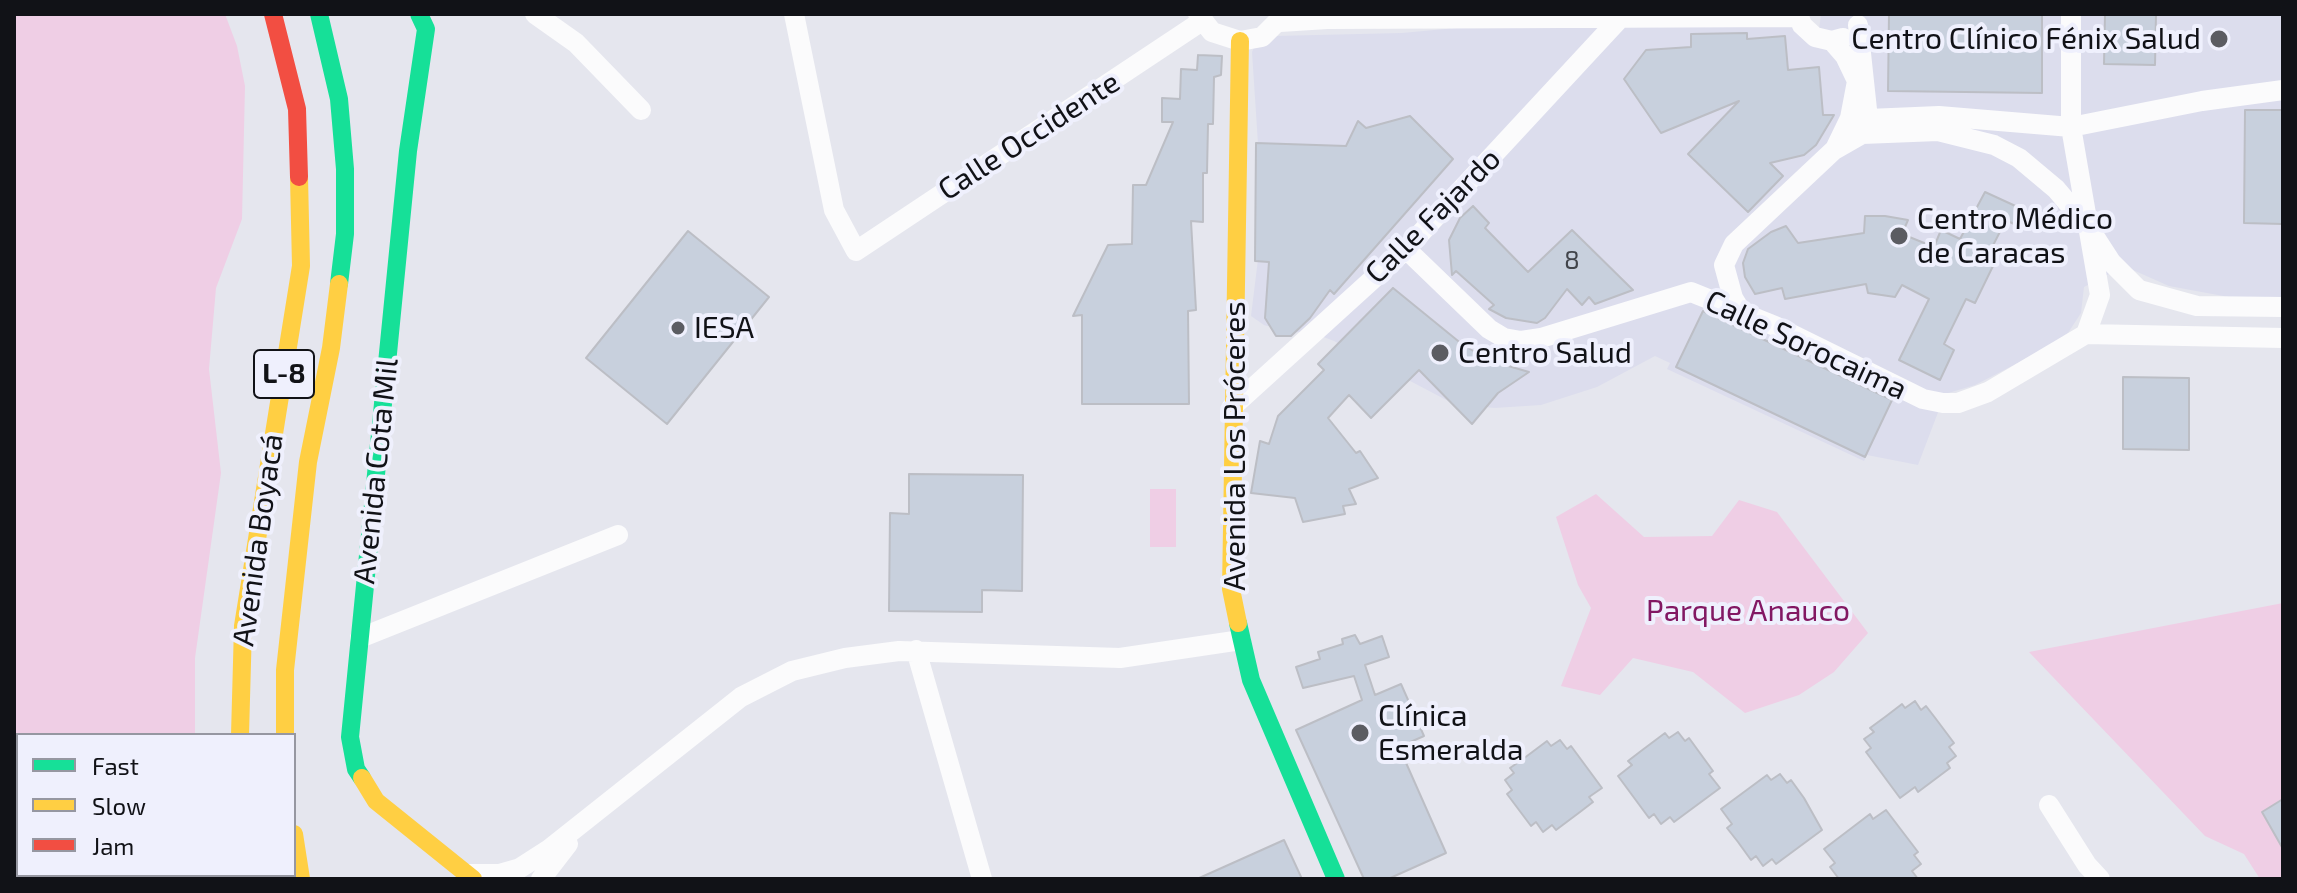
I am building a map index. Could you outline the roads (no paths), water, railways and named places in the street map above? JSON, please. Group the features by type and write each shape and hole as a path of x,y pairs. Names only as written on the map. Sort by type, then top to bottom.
{"main road":[{"name":"Avenida Boyacá","path":"240,733 238,693 243,626 301,266 297,109 273,14"},
{"name":"Avenida Boyacá","path":"285,733 285,670 308,462 331,348 345,234 339,99 319,14"},
{"name":"Avenida Cota Mil","path":"428,19 408,151 350,737 356,769 376,801 470,877"},
{"name":"Avenida Los Próceres","path":"1240,41 1231,589 1251,680 1336,879"},
{"path":"296,847 301,879"}],"street":[{"path":"535,14 576,43 641,110"},
{"name":"Calle Occidente","path":"794,14 834,210 856,251 1200,18"},
{"path":"2071,14 2071,127 2100,295 2086,334 2283,338"},
{"name":"Calle Fajardo","path":"1232,407 1406,249 1623,15"},
{"path":"1200,18 1212,32 1240,41 1262,37 1282,18 1798,15 1815,37 1832,41 1847,36 1860,19"},
{"path":"1860,19 1865,126"},
{"path":"1832,41 1845,56 1857,81 1850,118 1834,150"},
{"path":"1742,313 1726,281 1724,265 1728,253 1834,150 1865,126 1939,116 2071,127 2202,101 2283,90"},
{"path":"1865,126 1938,131 1994,145 2037,172 2089,228 2111,262 2139,290 2197,306 2283,307"},
{"name":"Calle Sorocaima","path":"1406,249 1489,329 1504,338 1521,341 1541,338 1691,292 1923,399 1943,403 1958,403 1988,392 2086,334"},
{"path":"360,638 618,535"},
{"path":"470,877 520,868 581,828 741,697 768,681 845,658 916,650 1120,658 1241,640"},
{"path":"916,650 982,879"},
{"path":"2049,805 2087,865 2100,879"},
{"path":"541,879 581,828"}],"place":[{"name":"Centro Clínico Fénix Salud","path":"2219,39"},
{"name":"Centro Médico de Caracas","path":"1899,236"},
{"name":"IESA","path":"678,328"},
{"name":"Centro Salud","path":"1440,353"},
{"name":"Clínica Esmeralda","path":"1360,733"}],"park label":[{"name":"Parque Anauco","path":"1748,611"}]}
